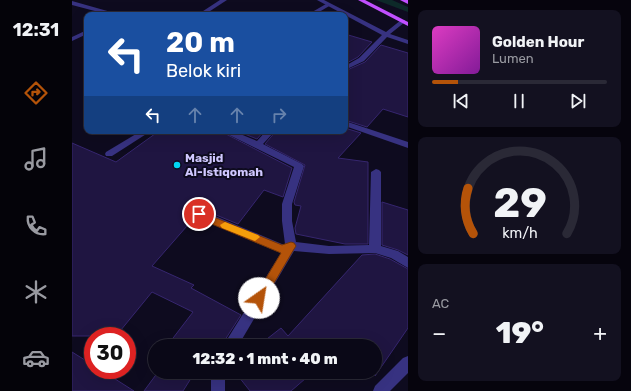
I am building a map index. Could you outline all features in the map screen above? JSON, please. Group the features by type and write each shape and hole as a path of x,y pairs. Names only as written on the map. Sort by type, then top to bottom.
{"main road":[{"path":"361,0 406,21"},
{"path":"403,0 408,2"}],"street":[{"path":"208,12 224,0"},
{"path":"320,0 342,12"},
{"path":"72,3 105,12"},
{"path":"315,12 328,5"},
{"path":"348,15 387,35 408,42"},
{"path":"348,67 356,65 364,59 395,26 406,21"},
{"path":"72,39 84,33"},
{"path":"348,124 408,145"},
{"path":"109,154 143,134"},
{"path":"231,134 258,145 299,166 287,204 287,221 291,246 234,339"},
{"path":"258,145 268,134"},
{"path":"375,249 376,172"},
{"path":"199,214 282,249 291,246 329,250 375,249 394,254 408,263"},
{"path":"380,391 408,363"},
{"path":"218,379 218,390"}],"green space":[{"path":"376,0 392,0 408,7 408,12"}],"building":[{"path":"348,35 372,42 358,57 348,62"},
{"path":"381,45 408,53 408,117 383,109 367,127 348,121 348,70 365,62"},
{"path":"348,129 361,133 338,158 368,162 368,244 345,244 296,234 295,228 301,206 295,205 294,202 305,165 265,144 273,134 348,134"},
{"path":"155,134 226,134 292,168 283,197 264,190 238,224 204,210 194,210 194,218 152,266 194,285 191,288 241,315 226,339 172,339 193,312 152,292 123,327 84,327 84,336 72,336 72,143 116,162"},
{"path":"244,134 261,134 257,139"},
{"path":"382,202 408,210 408,255 382,245"},
{"path":"375,254 390,259 408,269 408,328 382,366 382,339 267,339 281,328 288,336 362,255"},
{"path":"72,352 84,359 84,379 115,379 134,391 72,391"},
{"path":"153,379 191,379 183,391 144,391"},
{"path":"241,379 305,379 291,391 250,391"}],"slow traffic":[{"path":"225,225 255,237"}],"place":[{"name":"Masjid Al-Istiqomah","path":"177,165"}],"route":[{"path":"199,214 282,249 291,246 259,298"}]}
